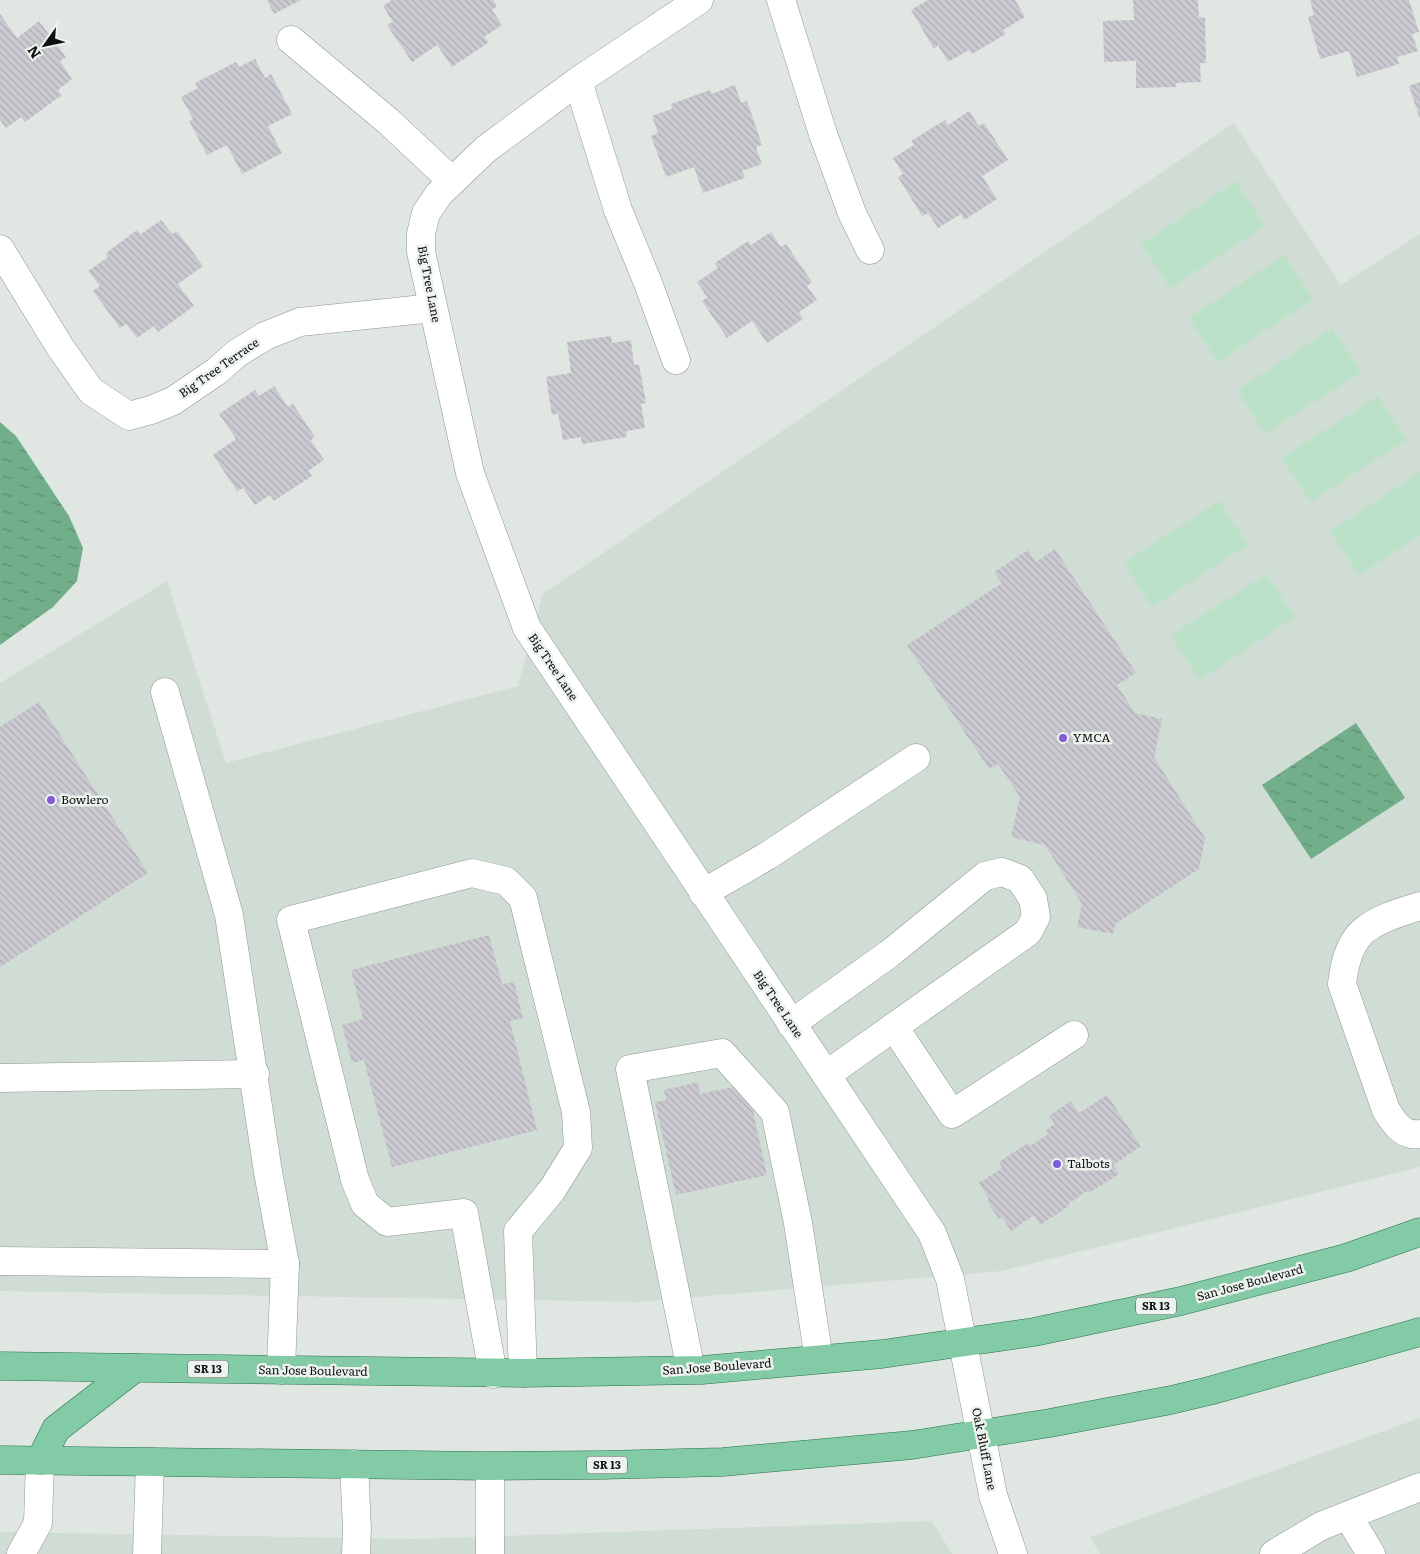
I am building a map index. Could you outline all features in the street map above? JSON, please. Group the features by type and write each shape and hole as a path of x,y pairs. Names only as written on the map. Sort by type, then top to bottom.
{"main road":[{"name":"San Jose Boulevard","path":"0,1366 493,1374 691,1370 882,1354 1034,1332 1181,1301 1346,1258 1420,1232"},
{"name":"SR 13","path":"0,1460 490,1466 723,1462 912,1445 1171,1400 1420,1332"},
{"path":"40,1461 56,1429 135,1368"}],"street":[{"name":"Big Tree Lane","path":"699,0 578,81 486,149 439,194 426,213 421,234 421,252 470,473 527,628 932,1233 950,1279 963,1342"},
{"path":"781,0 822,134 852,213 870,250"},
{"path":"291,40 388,121 452,181"},
{"path":"578,81 618,210 648,283 676,360"},
{"name":"Big Tree Terrace","path":"0,249 60,347 91,391 129,416 151,410 172,401 217,371 236,354 265,336 300,322 433,308"},
{"path":"164,692 229,915 268,1172 285,1264 281,1370"},
{"path":"703,893 767,856 916,758"},
{"path":"791,1024 889,954 985,876 1002,872 1020,879 1033,899 1036,917 1028,932 826,1075"},
{"path":"493,1374 464,1213 387,1222 365,1204 355,1180 291,920 472,873 506,881 523,898 576,1112 578,1148 552,1190 518,1231 523,1373"},
{"path":"1420,906 1381,920 1365,929 1356,940 1343,968 1342,984 1386,1110 1394,1124 1405,1132 1420,1134"},
{"path":"894,1027 952,1114 1074,1035"},
{"path":"691,1370 630,1069 722,1053 775,1112 798,1224 819,1359"},
{"path":"0,1078 254,1074"},
{"path":"0,1261 285,1264"},
{"path":"1388,1341 1420,1347"},
{"name":"Oak Bluff Lane","path":"963,1342 993,1495 1013,1554"},
{"path":"21,1554 38,1523 40,1461"},
{"path":"147,1554 150,1462"},
{"path":"354,1464 358,1528 356,1554"},
{"path":"490,1466 490,1554"},
{"path":"1274,1554 1321,1526 1420,1487"},
{"path":"1348,1516 1371,1554"}],"shaded area":[{"path":"1234,123 1341,285 1420,234 1420,1167 1002,1271 638,1302 0,1291 0,683 167,581 226,763 518,686 543,594"},
{"path":"1236,181 1265,226 1170,288 1141,244"},
{"path":"1284,255 1313,299 1218,362 1189,318"},
{"path":"1332,328 1361,372 1265,434 1237,390"},
{"path":"1378,396 1406,440 1311,502 1282,458"},
{"path":"1420,472 1420,535 1359,575 1330,531"},
{"path":"1219,501 1248,545 1152,607 1124,563"},
{"path":"1266,574 1295,617 1200,680 1171,636"},
{"path":"1420,1418 1420,1554 1100,1554 1090,1537"},
{"path":"932,1521 952,1554 0,1554 0,1532 416,1539"}],"water":[{"path":"0,422 16,436 69,516 83,548 77,581 53,607 0,645"},
{"path":"1356,723 1405,798 1311,859 1262,785"}],"building":[{"path":"267,0 301,0 274,14"},
{"path":"392,0 493,0 497,6 492,10 502,25 484,37 489,42 452,67 437,45 412,62 387,25 393,22 383,6"},
{"path":"928,0 1015,0 1025,17 1003,30 1006,34 972,54 969,50 948,62 938,45 934,49 911,10"},
{"path":"1133,0 1198,0 1199,17 1205,18 1206,63 1200,63 1201,82 1176,83 1176,87 1136,88 1136,61 1104,62 1103,21 1134,20"},
{"path":"1310,0 1409,0 1419,32 1412,34 1418,51 1397,57 1399,64 1357,77 1349,51 1320,59 1308,17 1314,15"},
{"path":"0,14 17,38 39,21 66,57 60,61 72,79 58,90 62,95 25,122 21,117 6,128 0,120"},
{"path":"255,59 265,78 271,74 292,114 268,126 282,153 242,174 227,145 207,155 189,121 193,119 181,97 198,88 195,83 236,62 239,67"},
{"path":"1420,82 1420,119 1409,86"},
{"path":"735,85 741,103 747,101 762,145 756,147 762,164 742,171 745,178 703,193 694,167 666,177 651,136 658,133 652,116 672,109 671,104 710,90 712,94"},
{"path":"969,111 979,126 984,123 1008,160 982,176 997,199 964,220 961,214 938,228 928,213 922,216 898,177 903,174 893,158 914,145 911,141 945,120 948,125"},
{"path":"161,220 172,234 177,231 203,266 178,284 194,306 158,332 154,326 137,338 126,324 120,328 93,291 100,286 88,271 108,257 106,253 137,230 141,234"},
{"path":"771,232 781,247 786,244 812,282 807,286 817,300 799,312 803,319 767,343 752,321 727,338 702,301 707,297 697,282 718,268 715,263 748,241 751,245"},
{"path":"611,336 612,343 631,340 634,365 639,364 646,403 641,404 645,428 626,431 627,437 582,444 581,437 563,440 558,413 552,415 546,377 571,373 567,342"},
{"path":"274,386 288,407 293,404 315,437 311,440 324,460 308,471 312,476 274,501 270,495 255,505 243,488 237,491 213,455 236,439 219,414 255,390 259,396"},
{"name":"YMCA","path":"1055,549 1136,673 1117,685 1135,713 1162,719 1154,757 1205,838 1199,869 1115,924 1113,934 1077,927 1082,904 1045,845 1011,837 1020,797 998,764 989,769 907,645 1002,583 994,572 1028,550 1036,562"},
{"name":"Bowlero","path":"39,702 148,873 0,967 0,727"},
{"path":"489,935 502,984 514,982 523,1018 510,1021 537,1130 392,1167 364,1060 352,1063 342,1025 363,1019 351,970"},
{"path":"698,1082 700,1094 747,1084 767,1175 676,1195 655,1102 666,1100 664,1090"},
{"name":"Talbots","path":"1107,1095 1141,1146 1113,1165 1119,1174 1089,1193 1087,1191 1068,1204 1069,1206 1040,1225 1034,1215 1011,1231 1002,1217 999,1219 987,1201 989,1199 979,1183 1002,1168 999,1162 1028,1143 1030,1146 1048,1134 1046,1130 1055,1124 1049,1116 1071,1101 1079,1113"}],"place":[{"name":"YMCA","path":"1063,738"},
{"name":"Bowlero","path":"51,800"},
{"name":"Talbots","path":"1057,1164"}]}
